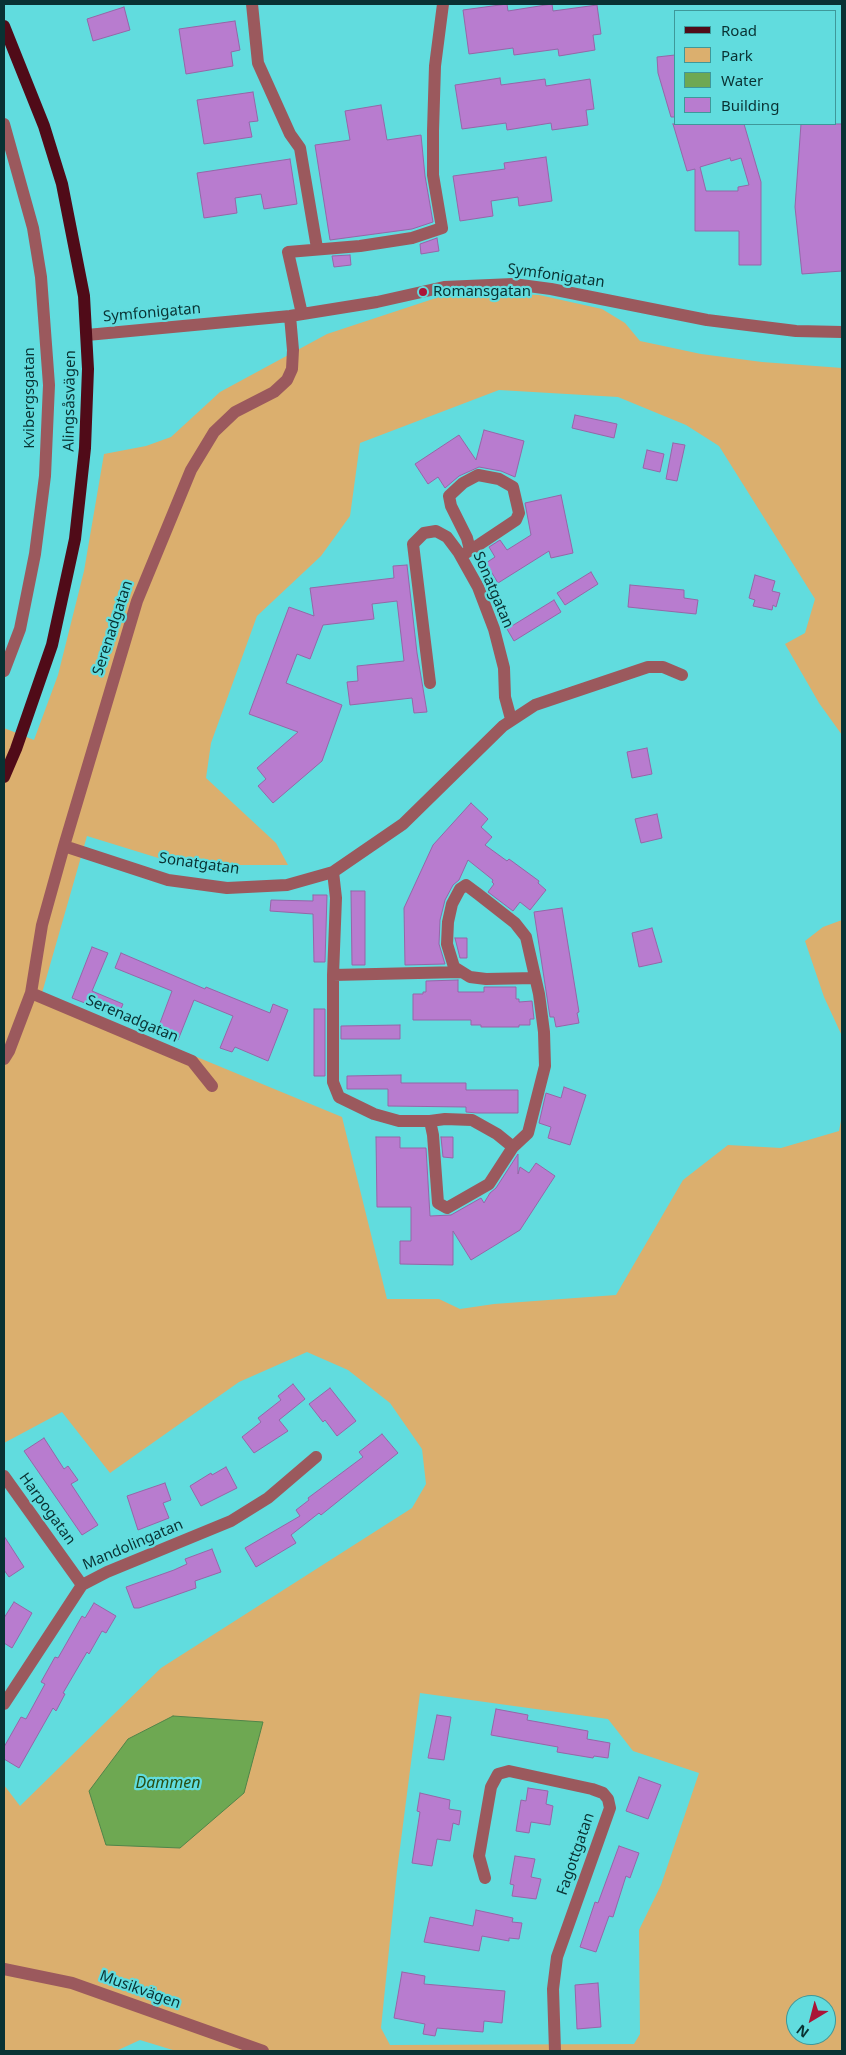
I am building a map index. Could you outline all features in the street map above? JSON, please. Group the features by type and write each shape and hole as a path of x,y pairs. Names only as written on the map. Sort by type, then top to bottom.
{"main road":[{"name":"Alingsåsvägen","path":"4,26 44,126 62,184 84,296 87,335 87,420 75,538 52,645 4,778"}],"street":[{"path":"252,4 258,63 290,134 300,148 317,248"},
{"path":"296,315 288,252 369,245 412,238 442,228 433,175 433,131 435,66 443,4"},
{"name":"Kvibergsgatan","path":"4,124 33,228 41,277 49,385 45,476 35,554 20,629 4,671"},
{"name":"Symfonigatan","path":"87,335 296,315 377,302 444,287 513,284 551,289 707,320 796,331 842,332"},
{"name":"Serenadgatan","path":"4,1059 9,1051 31,994 42,925 137,601 191,470 214,432 235,412 274,392 287,380 292,369 296,315"},
{"path":"478,475 499,479 513,487 519,513 516,520 465,553 467,538 451,506 449,496 463,483 478,475"},
{"name":"Sonatgatan","path":"430,683 413,544 424,533 436,531 447,537 465,553 494,629 504,668 505,696 512,719"},
{"name":"Sonatgatan","path":"64,846 168,880 227,888 287,885 332,872 403,824 512,719 535,705 648,667 663,667 682,676"},
{"path":"332,872 336,898 333,975 333,1082 340,1097 374,1114 399,1121 472,1120 498,1134 513,1147"},
{"path":"430,1122 433,1135 438,1203 447,1208 489,1184 513,1147 528,1133 545,1066 544,1032 535,978 526,937 515,923 466,885 460,889 452,904 447,944 454,967 470,977 486,979 535,978"},
{"path":"333,975 461,972"},
{"name":"Serenadgatan","path":"31,994 192,1062 212,1086"},
{"name":"Mandolingatan","path":"4,1704 82,1585 107,1572 232,1521 268,1498 316,1457"},
{"name":"Harpogatan","path":"4,1476 82,1585"},
{"name":"Fagottgatan","path":"485,1878 479,1856 491,1787 498,1774 509,1772 592,1789 603,1793 608,1799 610,1808 557,1958 553,1989 555,2051"},
{"name":"Musikvägen","path":"4,1969 72,1983 263,2051"}],"green space":[{"path":"479,292 539,295 602,309 625,323 640,341 701,354 762,362 842,368 842,735 819,703 785,644 805,633 815,599 719,446 686,425 618,397 499,390 360,443 350,516 321,556 257,616 211,743 206,778 276,843 288,865 181,865 87,836 42,993 342,1117 387,1299 439,1299 460,1309 494,1304 616,1295 683,1180 728,1145 781,1148 839,1131 842,1115 842,2051 176,2051 140,2040 116,2051 4,2051 4,1785 20,1806 161,1668 412,1508 426,1484 422,1449 390,1403 348,1370 307,1352 239,1382 110,1473 62,1412 4,1443 4,728 34,740 58,675 84,571 104,454 146,446 171,437 220,392 327,334 439,297","holes":["420,1693 608,1719 633,1751 699,1773 661,1885 639,1930 640,2034 634,2044 390,2045 381,2028 397,1871"]},
{"path":"842,920 842,1036 824,997 805,941 823,927"}],"water":[{"name":"Dammen","path":"173,1716 263,1722 244,1793 180,1848 106,1845 89,1791 128,1739"}],"building":[{"path":"507,4 508,11 552,4 553,11 597,5 601,34 593,35 595,50 559,56 558,49 514,55 513,48 469,54 463,10"},
{"path":"124,7 130,30 93,41 87,19"},
{"path":"235,21 240,50 231,52 233,66 186,74 179,29"},
{"path":"674,55 674,117 671,117 658,73 657,57"},
{"path":"500,78 501,85 545,79 546,86 590,79 594,109 586,110 588,125 552,130 551,123 507,130 506,123 462,129 455,85"},
{"path":"253,92 258,121 249,122 252,137 204,144 197,100"},
{"path":"381,105 387,140 421,135 425,176 433,222 412,229 330,240 315,145 350,140 345,111"},
{"path":"673,124 744,125 761,182 761,265 739,265 739,231 695,231 695,169 687,171","holes":["730,158 731,161 741,158 749,185 738,187 738,191 706,191 700,167"]},
{"path":"842,124 842,271 802,274 795,207 801,125"},
{"path":"546,157 552,201 519,206 518,197 491,201 493,216 460,221 453,176 505,169 504,163"},
{"path":"290,159 297,204 264,209 261,194 235,198 237,213 204,218 197,173"},
{"path":"437,238 439,251 421,254 420,244"},
{"path":"350,255 351,265 334,267 332,256"},
{"path":"575,415 617,424 614,438 572,428"},
{"path":"484,430 524,441 515,477 501,471 479,467 459,476 445,488 438,477 428,484 415,464 459,435 476,460"},
{"path":"673,443 685,445 677,481 666,479"},
{"path":"647,450 664,454 660,472 643,468"},
{"path":"561,495 573,553 551,558 549,551 498,583 486,563 495,557 489,547 500,540 507,550 531,535 525,503"},
{"path":"407,565 417,653 427,712 414,713 412,698 350,705 347,682 358,681 357,666 404,661 397,601 372,604 374,619 323,625 310,659 297,654 286,683 342,705 322,761 273,803 258,786 266,779 257,768 298,732 249,714 289,607 314,616 310,588 394,578 393,566"},
{"path":"591,572 598,584 565,605 557,593"},
{"path":"755,575 775,581 772,591 780,593 776,607 773,605 772,610 753,606 755,600 749,598"},
{"path":"630,585 684,590 684,598 698,600 696,614 628,607"},
{"path":"554,600 561,612 514,641 507,629"},
{"path":"647,748 652,774 632,778 627,752"},
{"path":"471,803 488,819 481,827 492,837 485,845 507,861 509,859 539,881 538,883 546,890 530,910 520,902 513,911 488,892 494,884 493,880 468,860 459,880 453,885 445,900 440,920 439,944 445,964 405,965 404,908 433,845"},
{"path":"657,814 662,838 641,843 635,819"},
{"path":"351,891 365,891 365,965 352,965"},
{"path":"313,895 327,895 325,962 314,962 313,914 270,911 271,900 313,901"},
{"path":"562,908 579,1012 577,1013 579,1023 556,1027 554,1017 550,1017 534,912"},
{"path":"652,928 662,962 639,967 632,933"},
{"path":"455,938 467,938 467,958 460,958"},
{"path":"92,947 108,953 92,991 123,1004 118,1016 72,998"},
{"path":"121,953 205,989 206,987 270,1013 273,1004 288,1010 268,1061 235,1047 232,1052 220,1048 233,1016 194,1000 178,1040 157,1031 172,991 115,968"},
{"path":"458,980 458,992 484,992 484,987 516,987 516,999 519,999 519,1002 532,1001 534,1019 530,1019 530,1025 519,1025 519,1027 481,1027 481,1025 471,1025 471,1020 413,1020 413,994 423,994 423,992 426,992 426,981"},
{"path":"314,1009 325,1009 325,1076 314,1076"},
{"path":"400,1025 400,1039 341,1039 341,1026"},
{"path":"401,1075 401,1083 466,1083 466,1090 518,1090 518,1113 466,1112 466,1107 388,1106 388,1089 347,1089 347,1076"},
{"path":"564,1087 586,1095 570,1145 548,1138 551,1127 539,1123 546,1093 561,1098"},
{"path":"376,1137 400,1137 400,1148 426,1148 430,1216 451,1215 481,1198 484,1203 518,1154 518,1174 520,1167 529,1173 536,1163 555,1176 520,1230 471,1260 453,1231 453,1265 400,1264 400,1241 411,1241 411,1207 377,1207"},
{"path":"441,1137 453,1137 453,1158 443,1157"},
{"path":"293,1384 305,1399 279,1420 288,1431 254,1453 242,1437 261,1422 258,1418 281,1400 278,1396"},
{"path":"330,1388 356,1421 337,1436 325,1420 323,1422 309,1404"},
{"path":"382,1434 398,1453 321,1515 319,1513 291,1535 296,1543 256,1567 245,1548 300,1516 296,1510 309,1500 308,1498 363,1457 359,1452"},
{"path":"44,1438 64,1469 68,1466 78,1480 71,1484 98,1525 82,1535 24,1451"},
{"path":"226,1467 237,1488 201,1506 190,1486 211,1473 212,1475"},
{"path":"165,1483 171,1500 163,1503 169,1518 138,1530 127,1496"},
{"path":"4,1536 24,1567 9,1577 4,1570"},
{"path":"212,1549 221,1572 195,1581 196,1588 139,1608 134,1608 126,1587 174,1570 187,1564 185,1559"},
{"path":"14,1602 32,1613 12,1648 4,1643 4,1618"},
{"path":"94,1603 116,1616 106,1633 102,1631 89,1654 87,1652 63,1693 65,1694 56,1711 53,1708 19,1768 4,1759 4,1747 21,1717 26,1719 45,1684 41,1682 55,1657 58,1658 82,1616 85,1618"},
{"path":"496,1709 528,1715 527,1720 588,1731 587,1739 610,1743 608,1758 594,1756 593,1758 557,1752 558,1747 491,1735"},
{"path":"437,1715 451,1717 444,1760 428,1758"},
{"path":"639,1777 661,1785 648,1819 626,1811"},
{"path":"528,1788 548,1791 546,1804 553,1806 550,1825 531,1822 529,1833 516,1831 521,1800 526,1801"},
{"path":"420,1793 450,1800 449,1809 461,1811 459,1825 453,1823 450,1841 437,1839 432,1866 412,1863 420,1812 417,1811"},
{"path":"619,1846 639,1853 630,1878 626,1876 613,1917 609,1916 596,1952 580,1947 595,1902 598,1903"},
{"path":"515,1856 535,1859 531,1877 541,1879 536,1899 512,1896 514,1885 510,1884"},
{"path":"476,1910 513,1918 512,1922 522,1923 519,1939 509,1938 509,1941 482,1936 479,1951 424,1942 430,1917 473,1926"},
{"path":"402,1972 425,1976 424,1984 505,1991 502,2023 484,2021 483,2032 437,2028 435,2036 423,2034 425,2024 394,2018"},
{"path":"598,1983 601,2027 577,2029 575,1985"}],"place":[{"name":"Romansgatan","path":"423,292"}]}
